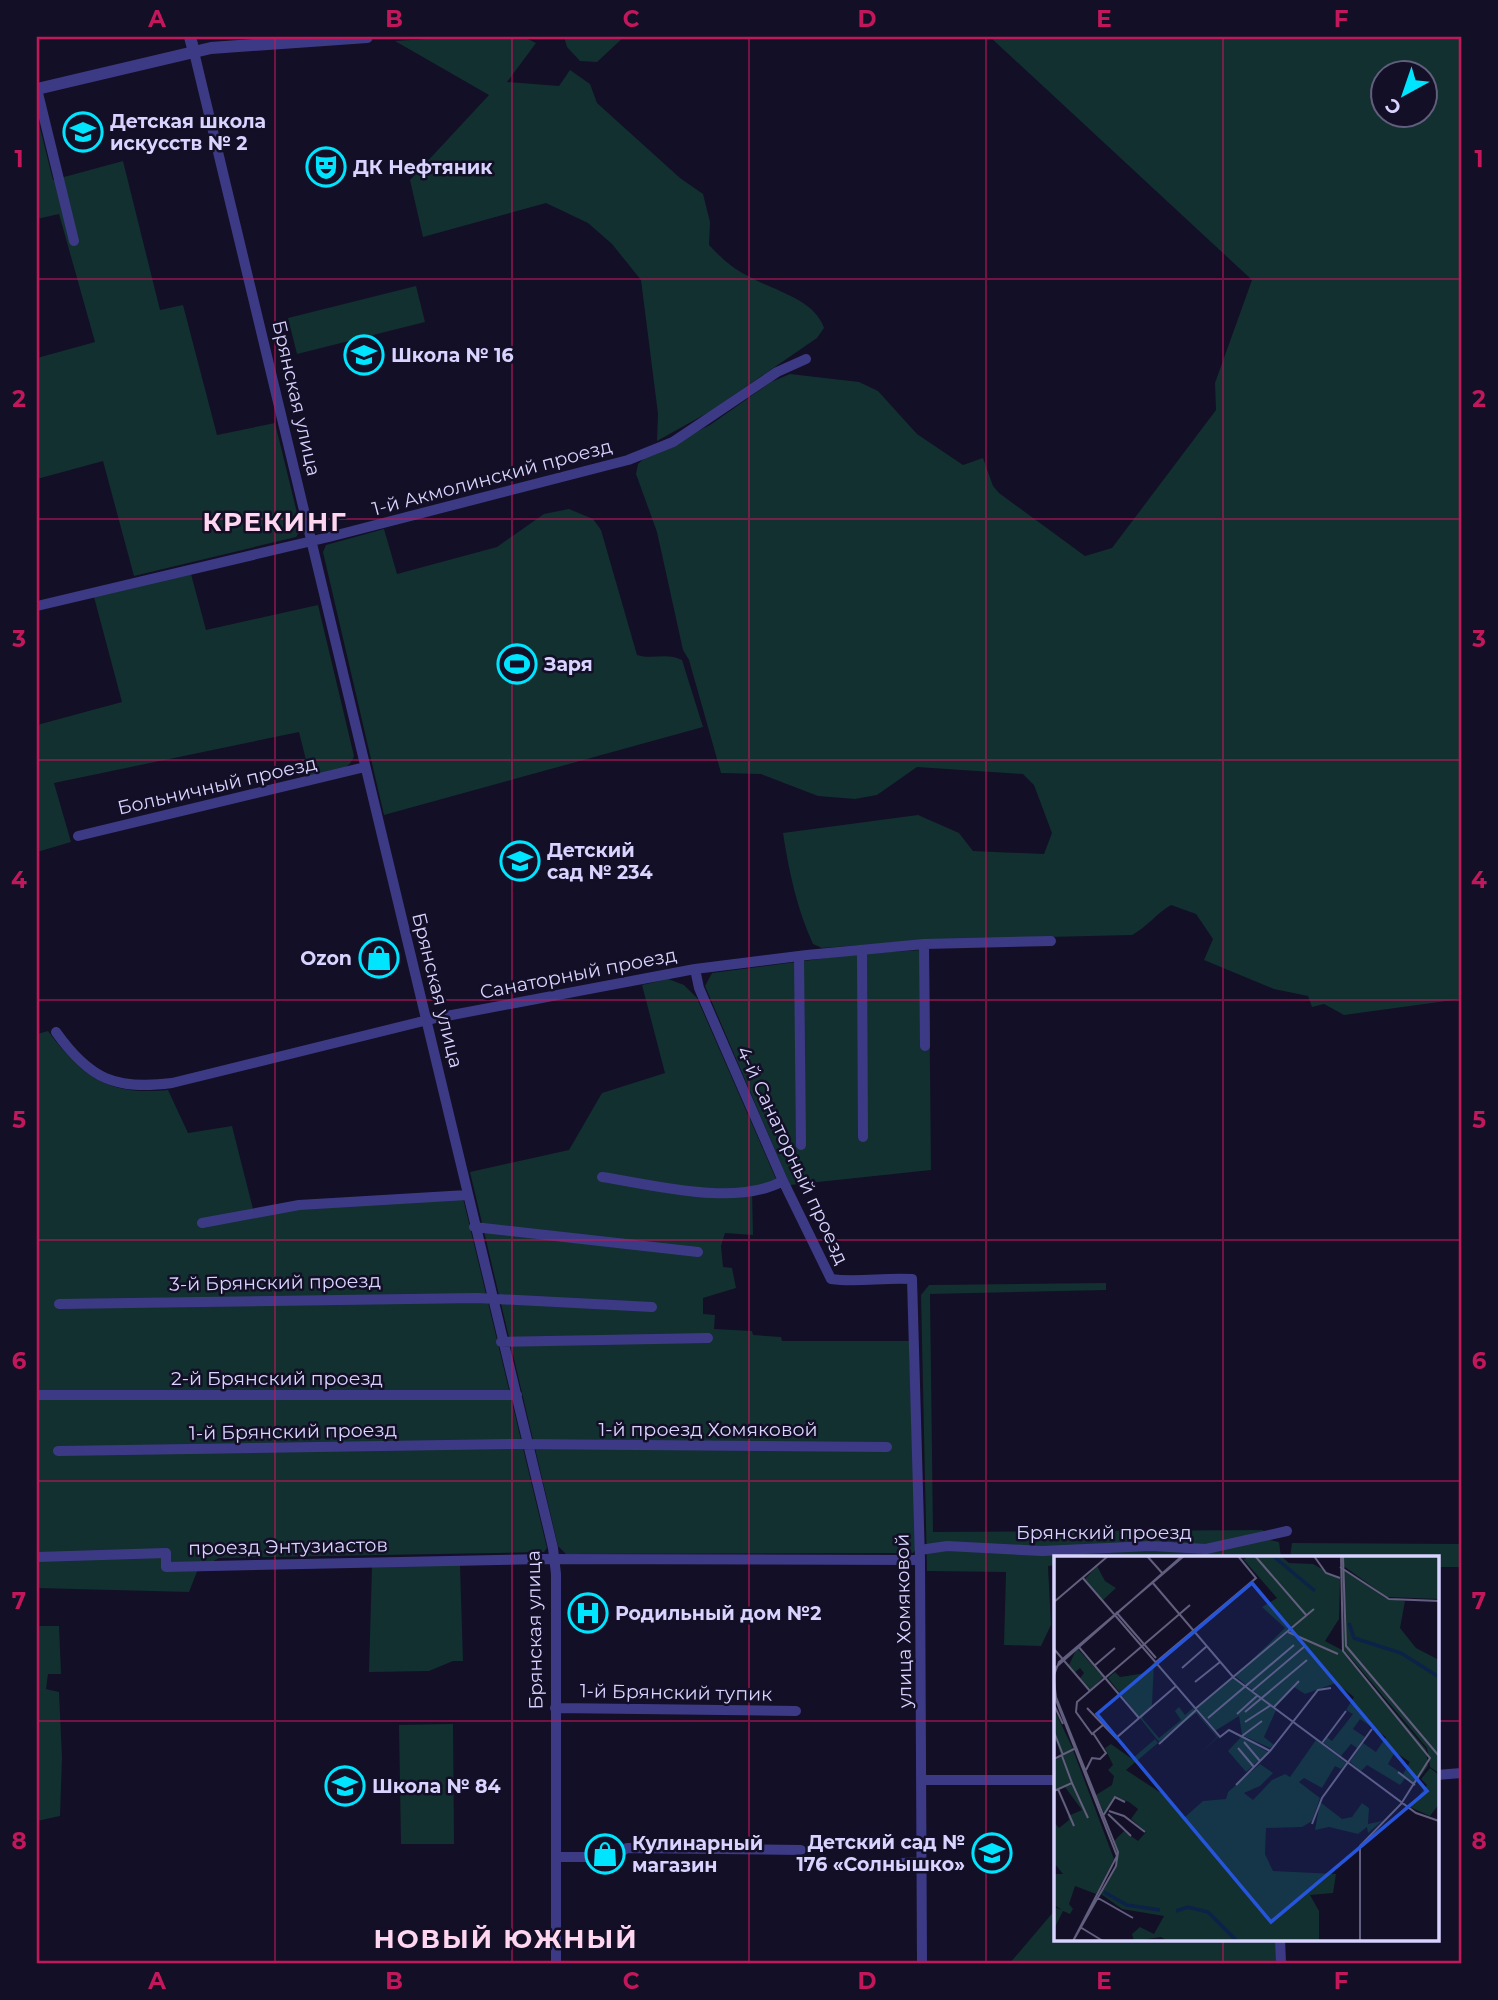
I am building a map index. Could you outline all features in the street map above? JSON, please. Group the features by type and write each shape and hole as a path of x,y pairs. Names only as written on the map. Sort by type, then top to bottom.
{"street":[{"name":"Брянская улица","path":"190,37 491,1300 517,1395 554,1559 556,1963"},
{"path":"74,241 37,89 229,46 367,37"},
{"name":"1-й Акмолинский проезд","path":"37,606 311,541 628,460 673,442 777,372 806,359"},
{"name":"Больничный проезд","path":"78,836 365,767"},
{"name":"Санаторный проезд","path":"56,1032 79,1058 103,1077 119,1085 137,1087 172,1083 425,1021 695,969 924,944 1051,941"},
{"path":"924,944 925,1046"},
{"path":"862,950 863,1137"},
{"path":"799,957 800,1145"},
{"name":"4-й Санаторный проезд","path":"695,969 699,988 783,1181 831,1279 854,1282 912,1279"},
{"path":"602,1177 716,1193 767,1190 783,1181"},
{"path":"202,1223 299,1205 467,1195"},
{"path":"474,1227 698,1252"},
{"name":"улица Хомяковой","path":"912,1279 920,1555 922,1963"},
{"name":"3-й Брянский проезд","path":"59,1304 491,1300 652,1307"},
{"path":"502,1342 708,1338"},
{"name":"2-й Брянский проезд","path":"37,1395 517,1395"},
{"name":"1-й проезд Хомяковой","path":"529,1446 887,1447"},
{"name":"1-й Брянский проезд","path":"58,1451 529,1446"},
{"name":"Брянский проезд","path":"554,1559 920,1555 947,1546 1042,1550 1151,1546 1206,1549 1287,1531"},
{"name":"проезд Энтузиастов","path":"37,1557 166,1553 166,1567 554,1559"},
{"name":"1-й Брянский тупик","path":"555,1708 796,1711"},
{"path":"1438,1775 1461,1773"},
{"path":"922,1780 1054,1780"},
{"path":"557,1857 613,1857 627,1848 801,1850"},
{"path":"862,1865 922,1862"},
{"path":"1280,1940 1281,1963"}],"green space":[{"path":"524,37 536,43 507,82 559,86 570,70 590,84 597,103 680,178 703,194 710,222 709,245 737,269 792,296 812,310 824,328 817,338 709,412 657,441 658,414 641,280 612,244 588,223 546,203 423,237 410,180 489,95 395,41"},
{"path":"564,37 624,37 597,62 580,61 567,47"},
{"path":"990,37 1461,37 1461,999 1344,1015 1324,1004 1312,1007 1308,996 1274,989 1204,960 1213,939 1196,914 1171,905 1132,935 928,940 822,948 813,944 794,890 783,833 918,815 959,833 973,851 1044,854 1052,833 1034,785 1023,774 917,767 877,795 855,799 818,796 761,774 721,773 689,660 683,650 657,532 636,474 638,464 647,456 710,425 771,382 790,374 859,382 878,391 917,434 963,465 983,458 993,486 999,493 1085,556 1112,548 1216,410 1215,383 1252,280"},
{"path":"37,116 53,180 123,161 160,310 183,305 217,435 275,423 301,529 296,537 134,576 103,461 37,479 37,358 95,342 59,214 37,219"},
{"path":"416,286 425,322 297,354 288,318"},
{"name":"Заря","path":"569,509 593,519 601,530 637,655 682,660 703,727 384,815 323,552 326,545 384,529 397,574 497,547 544,514"},
{"path":"191,574 206,630 318,605 354,756 351,762 342,769 310,776 299,732 54,783 71,842 37,852 37,725 122,702 94,597"},
{"path":"922,950 929,963 931,1170 790,1185 705,986 712,973 857,954"},
{"path":"668,979 684,985 697,998 780,1188 752,1189 753,1235 725,1233 721,1246 723,1267 732,1268 736,1288 703,1298 703,1314 715,1315 714,1329 752,1331 753,1335 781,1337 782,1341 909,1341 916,1549 913,1553 566,1554 558,1546 470,1172 569,1150 602,1093 665,1073 642,985"},
{"path":"48,1031 73,1061 99,1080 129,1090 168,1090 188,1133 232,1126 255,1217 302,1209 463,1198 547,1548 544,1552 219,1558 198,1569 189,1592 37,1588 37,1034"},
{"path":"1106,1283 1106,1290 930,1294 933,1532 1263,1530 1266,1539 1279,1542 1281,1556 1054,1556 1054,1565 1048,1566 1051,1625 1041,1646 1004,1645 1006,1572 927,1571 921,1295 929,1285"},
{"path":"1292,1543 1461,1544 1461,1567 1438,1567 1438,1556 1290,1556"},
{"path":"460,1565 463,1661 453,1661 429,1671 369,1672 372,1566"},
{"path":"37,1626 59,1626 61,1674 48,1674 46,1689 59,1692 62,1758 60,1816 37,1821"},
{"path":"453,1724 454,1844 401,1844 399,1725"},
{"path":"1054,1911 1054,1940 1276,1940 1276,1963 1010,1963"}],"place":[{"name":"Детская школа искусств № 2","path":"83,132"},
{"name":"ДК Нефтяник","path":"326,167"},
{"name":"Школа № 16","path":"364,355"},
{"name":"Заря","path":"517,664"},
{"name":"Детский сад № 234","path":"520,861"},
{"name":"Ozon","path":"379,958"},
{"name":"Родильный дом №2","path":"588,1613"},
{"name":"Школа № 84","path":"345,1786"},
{"name":"Детский сад № 176 «Солнышко»","path":"992,1853"},
{"name":"Кулинарный магазин","path":"605,1854"}],"district":[{"name":"КРЕКИНГ","path":"275,522"},
{"name":"НОВЫЙ ЮЖНЫЙ","path":"506,1939"}]}
